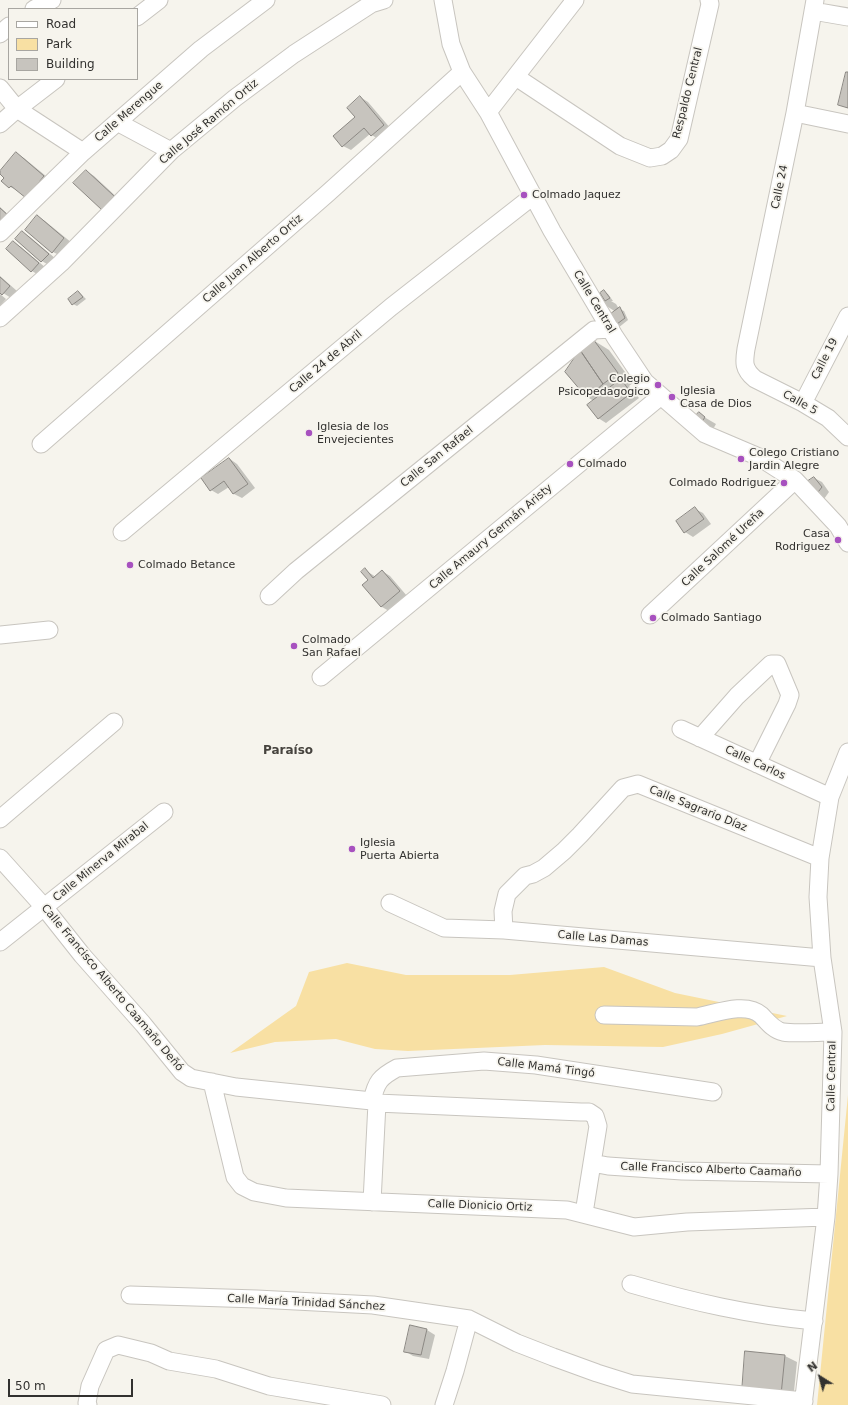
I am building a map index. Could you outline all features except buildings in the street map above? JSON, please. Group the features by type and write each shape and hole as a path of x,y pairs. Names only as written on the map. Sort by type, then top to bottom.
{"street":[{"path":"36,8 52,0"},
{"path":"138,16 159,0"},
{"name":"Calle Merengue","path":"0,233 82,152 202,48 266,0"},
{"name":"Calle José Ramón Ortiz","path":"0,318 61,263 171,151 235,98 294,54 371,4 384,0"},
{"name":"Calle Central","path":"443,0 451,44 462,72 488,112 552,231 645,382 705,434 759,456 795,480 843,521 848,543"},
{"path":"488,112 575,0"},
{"name":"Respaldo Central","path":"516,77 620,146 650,158 662,156 671,150 679,139 710,4 709,0"},
{"path":"814,5 848,16"},
{"name":"Calle 24","path":"749,374 744,363 746,349 795,113 814,5"},
{"path":"0,34 8,27"},
{"name":"Calle Juan Alberto Ortiz","path":"41,444 328,193 462,72"},
{"path":"0,124 17,108 55,80"},
{"path":"0,88 17,108 82,152"},
{"path":"795,113 848,124"},
{"path":"117,122 171,151"},
{"name":"Calle 24 de Abril","path":"122,532 391,307 533,196"},
{"name":"Calle 19","path":"803,403 848,316"},
{"name":"Calle San Rafael","path":"269,596 296,571 594,330 611,329"},
{"name":"Calle 5","path":"749,374 755,379 803,403 828,418 848,437"},
{"name":"Calle Amaury Germán Aristy","path":"321,677 661,396"},
{"name":"Calle Salomé Ureña","path":"650,615 795,480"},
{"path":"0,635 49,630"},
{"path":"700,738 736,696 771,664 777,664 790,695 757,764"},
{"path":"0,819 114,722"},
{"name":"Calle Carlos","path":"681,729 830,797"},
{"name":"Calle Central","path":"804,1403 830,1174 833,1032 822,958 818,898 820,858 830,797 848,752"},
{"name":"Calle Sagrario Díaz","path":"504,930 503,911 507,894 524,876 533,874 544,868 564,851 623,788 638,784 820,858"},
{"name":"Calle Minerva Mirabal","path":"0,942 164,812"},
{"name":"Calle Francisco Alberto Caamaño Deñó","path":"0,858 44,907 82,955 182,1072 191,1078 236,1087 374,1102 589,1112 595,1116 598,1126 584,1213"},
{"name":"Calle Las Damas","path":"390,903 444,928 504,930 822,958"},
{"path":"604,1015 698,1017 723,1010 744,1008 759,1013 770,1025 782,1032 833,1032"},
{"name":"Calle Mamá Tingó","path":"372,1202 375,1088 379,1080 386,1074 398,1068 484,1061 536,1065 713,1092"},
{"name":"Calle Dionicio Ortiz","path":"212,1082 235,1177 242,1186 254,1192 286,1198 567,1210 584,1213 634,1227 687,1222 826,1217"},
{"name":"Calle Francisco Alberto Caamaño","path":"592,1163 608,1166 682,1171 830,1174"},
{"path":"631,1284 683,1299 724,1308 775,1318 814,1321"},
{"name":"Calle María Trinidad Sánchez","path":"130,1295 257,1299 373,1305 469,1319 517,1343 553,1358 597,1374 632,1384 804,1403"},
{"path":"444,1405 469,1319"},
{"path":"88,1405 87,1403 90,1386 106,1350 118,1345 151,1353 169,1361 216,1369 269,1386 382,1405"}],"green space":[{"path":"347,963 406,975 510,975 604,967 675,993 787,1016 722,1034 663,1047 545,1045 408,1051 375,1049 336,1039 275,1042 230,1053 296,1006 309,972"},
{"path":"848,1095 848,1405 817,1405"}],"place":[{"name":"Colmado Jaquez","path":"524,195"},
{"name":"Colegio Psicopedagogico","path":"658,385"},
{"name":"Iglesia Casa de Dios","path":"672,397"},
{"name":"Iglesia de los Envejecientes","path":"309,433"},
{"name":"Colego Cristiano Jardin Alegre","path":"741,459"},
{"name":"Colmado","path":"570,464"},
{"name":"Colmado Rodriguez","path":"784,483"},
{"name":"Casa Rodriguez","path":"838,540"},
{"name":"Colmado Betance","path":"130,565"},
{"name":"Colmado Santiago","path":"653,618"},
{"name":"Colmado San Rafael","path":"294,646"},
{"name":"Iglesia Puerta Abierta","path":"352,849"}],"district":[{"name":"Paraíso","path":"288,751"}]}
